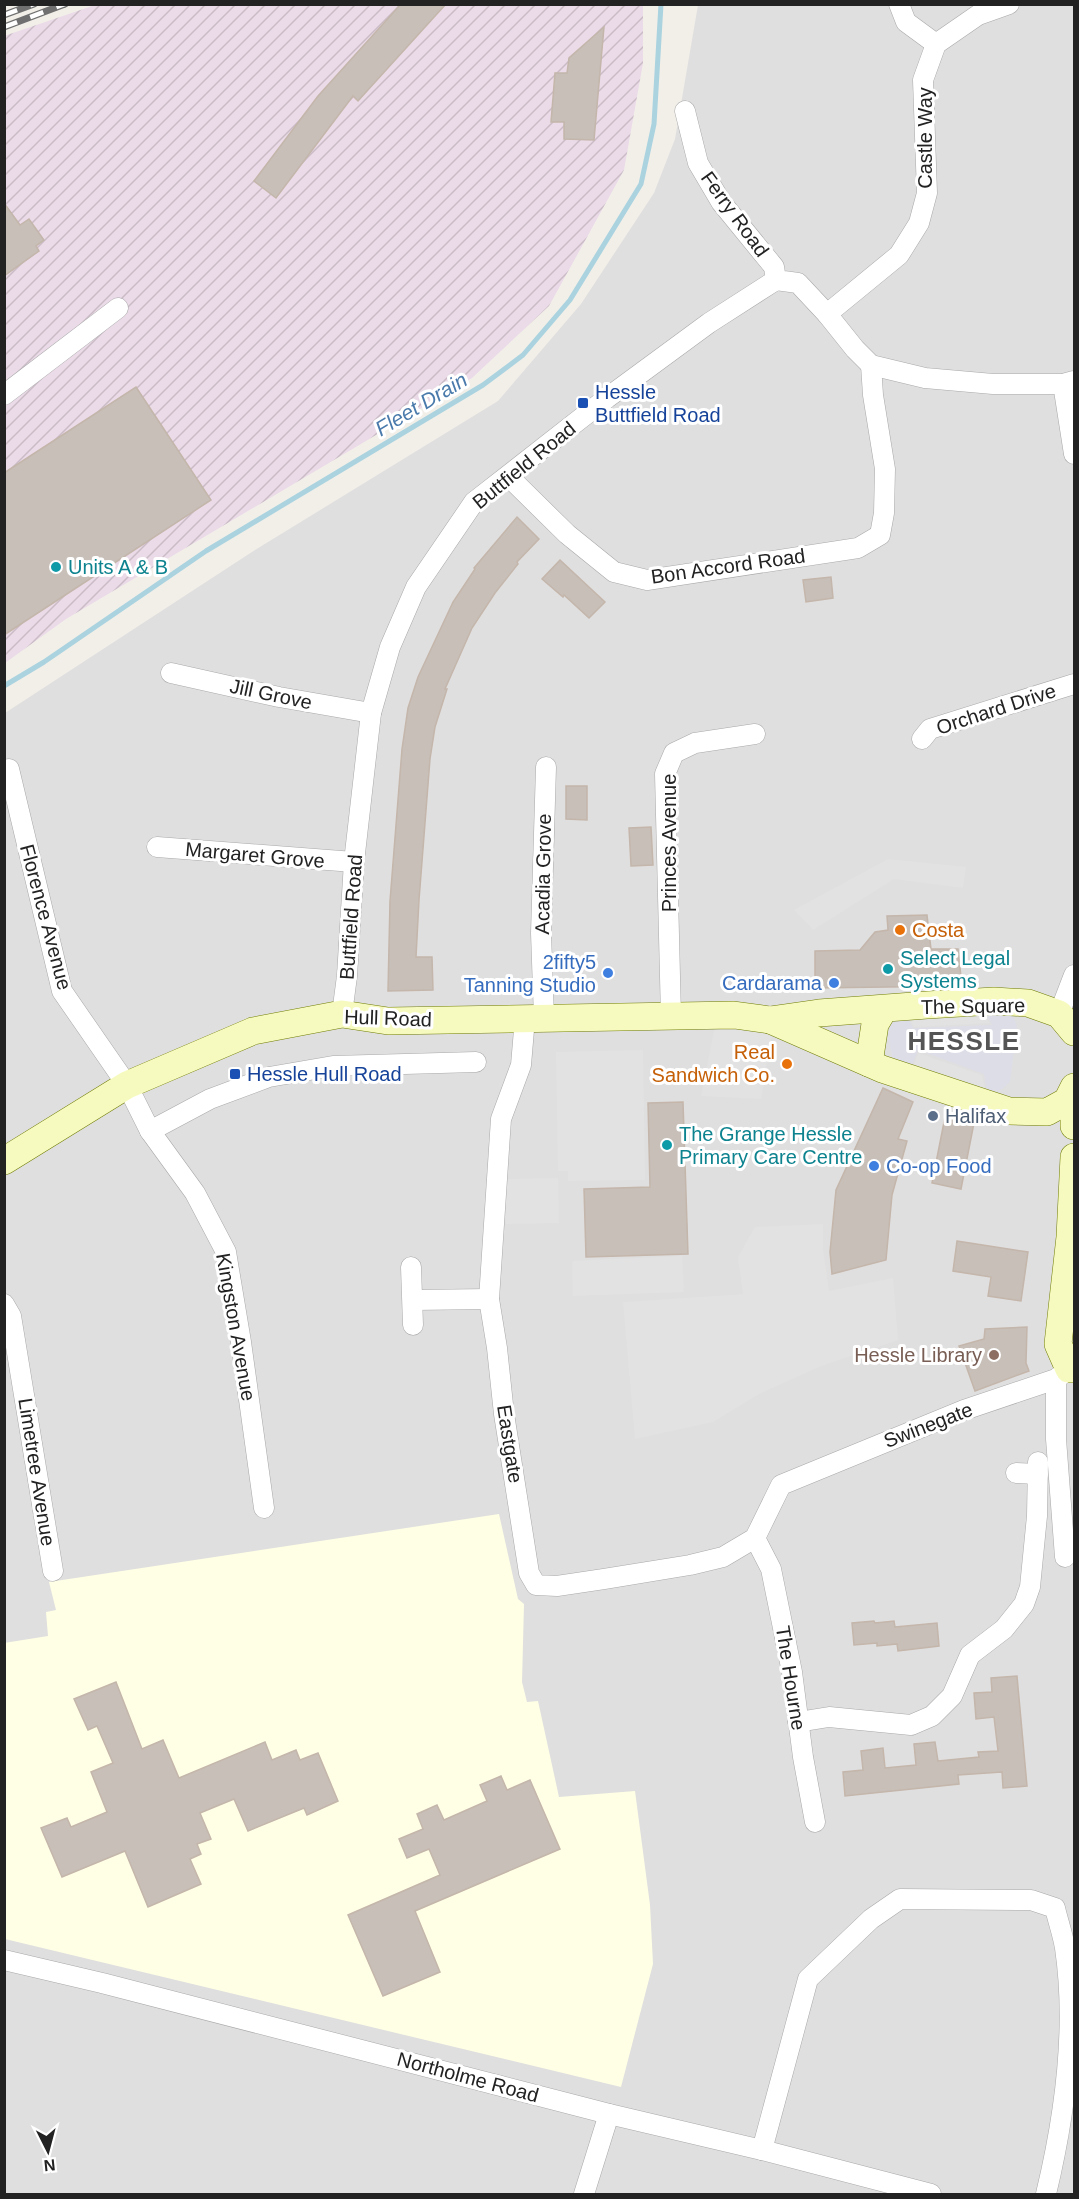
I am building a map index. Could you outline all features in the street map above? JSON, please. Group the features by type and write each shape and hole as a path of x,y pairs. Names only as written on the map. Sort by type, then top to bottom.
{"street":[{"path":"900,4 906,22 936,44 978,15 1009,4"},
{"name":"Castle Way","path":"827,314 899,255 919,223 927,193 923,80 936,44"},
{"name":"Ferry Road","path":"685,111 698,162 721,202 774,267 776,280 798,283 871,365"},
{"name":"Buttfield Road","path":"342,1014 347,976 354,862 371,713 390,647 416,587 474,502 607,398 700,330 776,280"},
{"path":"4,395 118,308"},
{"path":"871,365 925,378 993,384 1069,382 1074,454"},
{"name":"Bon Accord Road","path":"508,476 567,534 614,572 647,580 858,548 880,535 884,513 885,469 873,395 871,365"},
{"name":"Jill Grove","path":"171,674 279,697 371,713"},
{"name":"Orchard Drive","path":"922,739 930,729 1074,684"},
{"name":"Princes Avenue","path":"671,1017 665,774 674,753 695,743 755,734"},
{"name":"Acadia Grove","path":"535,1018 542,933 546,767"},
{"name":"Florence Avenue","path":"9,768 62,992 127,1085"},
{"name":"Margaret Grove","path":"156,847 354,862"},
{"path":"1067,1023 1074,975"},
{"name":"The Square","path":"770,1020 819,1013 994,1001 1028,1003 1067,1023"},
{"path":"869,1063 875,1024 884,1009"},
{"name":"Hull Road","path":"4,1161 127,1085 253,1031 342,1014 388,1021 734,1015 770,1020"},
{"name":"Eastgate","path":"535,1018 501,1119 489,1299 529,1573 536,1586 557,1586 690,1565 723,1557 755,1538"},
{"path":"770,1020 869,1063 1009,1111 1047,1112 1074,1123"},
{"path":"150,1131 210,1099 269,1077 333,1066 476,1062"},
{"name":"Kingston Avenue","path":"127,1085 150,1131 195,1193 226,1252 242,1342 264,1508"},
{"path":"1047,1112 1067,1101 1074,1087"},
{"path":"1065,1557 1056,1439 1066,1373 1058,1344 1070,1237 1074,1157"},
{"path":"411,1267 413,1325"},
{"path":"413,1300 489,1299"},
{"name":"Limetree Avenue","path":"4,1304 11,1316 53,1571"},
{"name":"Swinegate","path":"755,1538 782,1485 964,1410 1066,1373"},
{"path":"798,1722 829,1717 911,1725 932,1716 952,1696 970,1655 1004,1629 1024,1604 1029,1587 1037,1516 1038,1468 1016,1473"},
{"name":"The Hourne","path":"755,1538 771,1569 792,1672 815,1822"},
{"path":"762,2150 808,1979 871,1919 900,1899 1031,1900 1055,1908 1065,1946 1070,1992 1069,2055 1061,2116 1046,2194"},
{"name":"Northolme Road","path":"4,1960 158,1997 609,2114 762,2150 923,2194"},
{"path":"584,2194 609,2114"}],"shaded area":[{"path":"98,4 643,5 643,63 624,170 549,306 472,378 66,619 5,663 4,36"},
{"path":"698,5 1074,5 1074,2194 5,2194 5,713 255,550 498,401 581,304 654,193 675,139"},
{"path":"888,859 966,867 963,888 894,879 813,930 794,910"},
{"path":"990,987 994,996 913,1001 912,989"},
{"path":"983,1007 1011,1007 1017,1027 1010,1082 1001,1090 987,1092 984,1074 918,1050 912,1066 893,1059 888,1037 892,1016 906,1014 913,1028 992,1025"},
{"path":"981,1008 990,1023 914,1027 906,1012"},
{"path":"715,1026 772,1032 761,1099 701,1096"},
{"path":"643,1050 645,1180 568,1181 568,1171 558,1171 556,1052"},
{"path":"918,1053 982,1075 985,1090 913,1067"},
{"path":"558,1178 559,1223 506,1224 505,1179"},
{"path":"823,1224 823,1249 829,1291 893,1278 898,1340 824,1365 783,1383 759,1394 713,1422 635,1439 623,1302 743,1294 738,1257 755,1227"},
{"path":"682,1256 684,1292 573,1296 572,1261"},
{"path":"499,1514 518,1599 524,1604 522,1682 527,1702 538,1701 559,1797 635,1791 650,1905 653,1964 621,2087 5,1939 4,1643 48,1636 46,1612 56,1610 49,1582"}],"building":[{"path":"401,4 446,4 358,101 353,96 276,198 254,181 318,96"},
{"path":"604,27 594,140 564,139 564,122 551,122 555,73 567,73 569,58"},
{"path":"4,203 20,225 29,219 44,240 36,246 39,251 4,276"},
{"name":"Units A & B","path":"136,387 211,500 4,635 4,473"},
{"path":"517,517 539,539 517,562 518,564 472,628 445,689 447,689 435,727 430,759 416,957 432,957 433,990 388,991 390,901 402,749 408,708 418,677 453,602 474,568"},
{"path":"560,560 605,602 589,618 542,579"},
{"path":"831,577 833,598 806,602 803,580"},
{"path":"566,786 587,786 587,820 566,819"},
{"path":"651,827 653,865 631,866 629,828"},
{"name":"Select Legal Systems","path":"927,915 931,949 958,949 962,986 815,988 815,951 860,950 875,932 888,930 887,916"},
{"name":"Co-op Food","path":"883,1088 913,1102 898,1139 907,1141 892,1195 886,1260 832,1274 830,1252 836,1190"},
{"name":"The Grange Hessle Primary Care Centre","path":"683,1102 688,1254 586,1257 584,1189 650,1187 648,1103"},
{"path":"945,1117 974,1123 961,1189 932,1183"},
{"path":"957,1241 1028,1252 1021,1301 988,1296 991,1277 953,1271"},
{"name":"Hessle Library","path":"1027,1327 1026,1363 1029,1371 975,1391 959,1346 984,1339 985,1329"},
{"path":"874,1621 875,1623 894,1621 895,1627 937,1623 939,1646 898,1651 897,1644 854,1645 852,1623"},
{"path":"1017,1676 1027,1786 1003,1788 1002,1772 958,1775 959,1784 845,1796 843,1772 863,1770 861,1751 883,1748 885,1768 916,1765 914,1744 935,1742 938,1761 979,1757 978,1752 998,1751 994,1717 976,1719 974,1693 992,1692 991,1678"},
{"path":"116,1682 142,1749 163,1740 179,1778 265,1742 272,1760 296,1750 300,1760 318,1753 338,1801 307,1815 304,1808 248,1831 234,1799 200,1813 211,1839 197,1844 201,1854 190,1859 201,1884 148,1907 125,1851 62,1877 41,1828 67,1818 71,1827 107,1812 91,1772 113,1763 97,1726 88,1730 74,1699"},
{"path":"501,1776 507,1790 530,1780 560,1849 415,1911 440,1972 383,1996 348,1915 440,1875 429,1849 407,1858 399,1839 423,1829 417,1814 437,1805 444,1820 487,1801 480,1785"}],"waterway":[{"name":"Fleet Drain","path":"4,686 44,662 206,551 483,385 523,355 570,300 641,184 654,124 661,4"}],"railway":[{"path":"4,15 34,4"},
{"path":"4,27 65,4"}],"place":[{"name":"Hessle Buttfield Road","path":"583,403"},
{"name":"Units A & B","path":"56,567"},
{"name":"Costa","path":"900,930"},
{"name":"Select Legal Systems","path":"888,969"},
{"name":"2fifty5 Tanning Studio","path":"608,973"},
{"name":"Cardarama","path":"834,983"},
{"name":"Real Sandwich Co.","path":"787,1064"},
{"name":"Hessle Hull Road","path":"235,1074"},
{"name":"Halifax","path":"933,1116"},
{"name":"The Grange Hessle Primary Care Centre","path":"667,1145"},
{"name":"Co-op Food","path":"874,1166"},
{"name":"Hessle Library","path":"994,1355"}],"district":[{"name":"HESSLE","path":"964,1041"}]}
